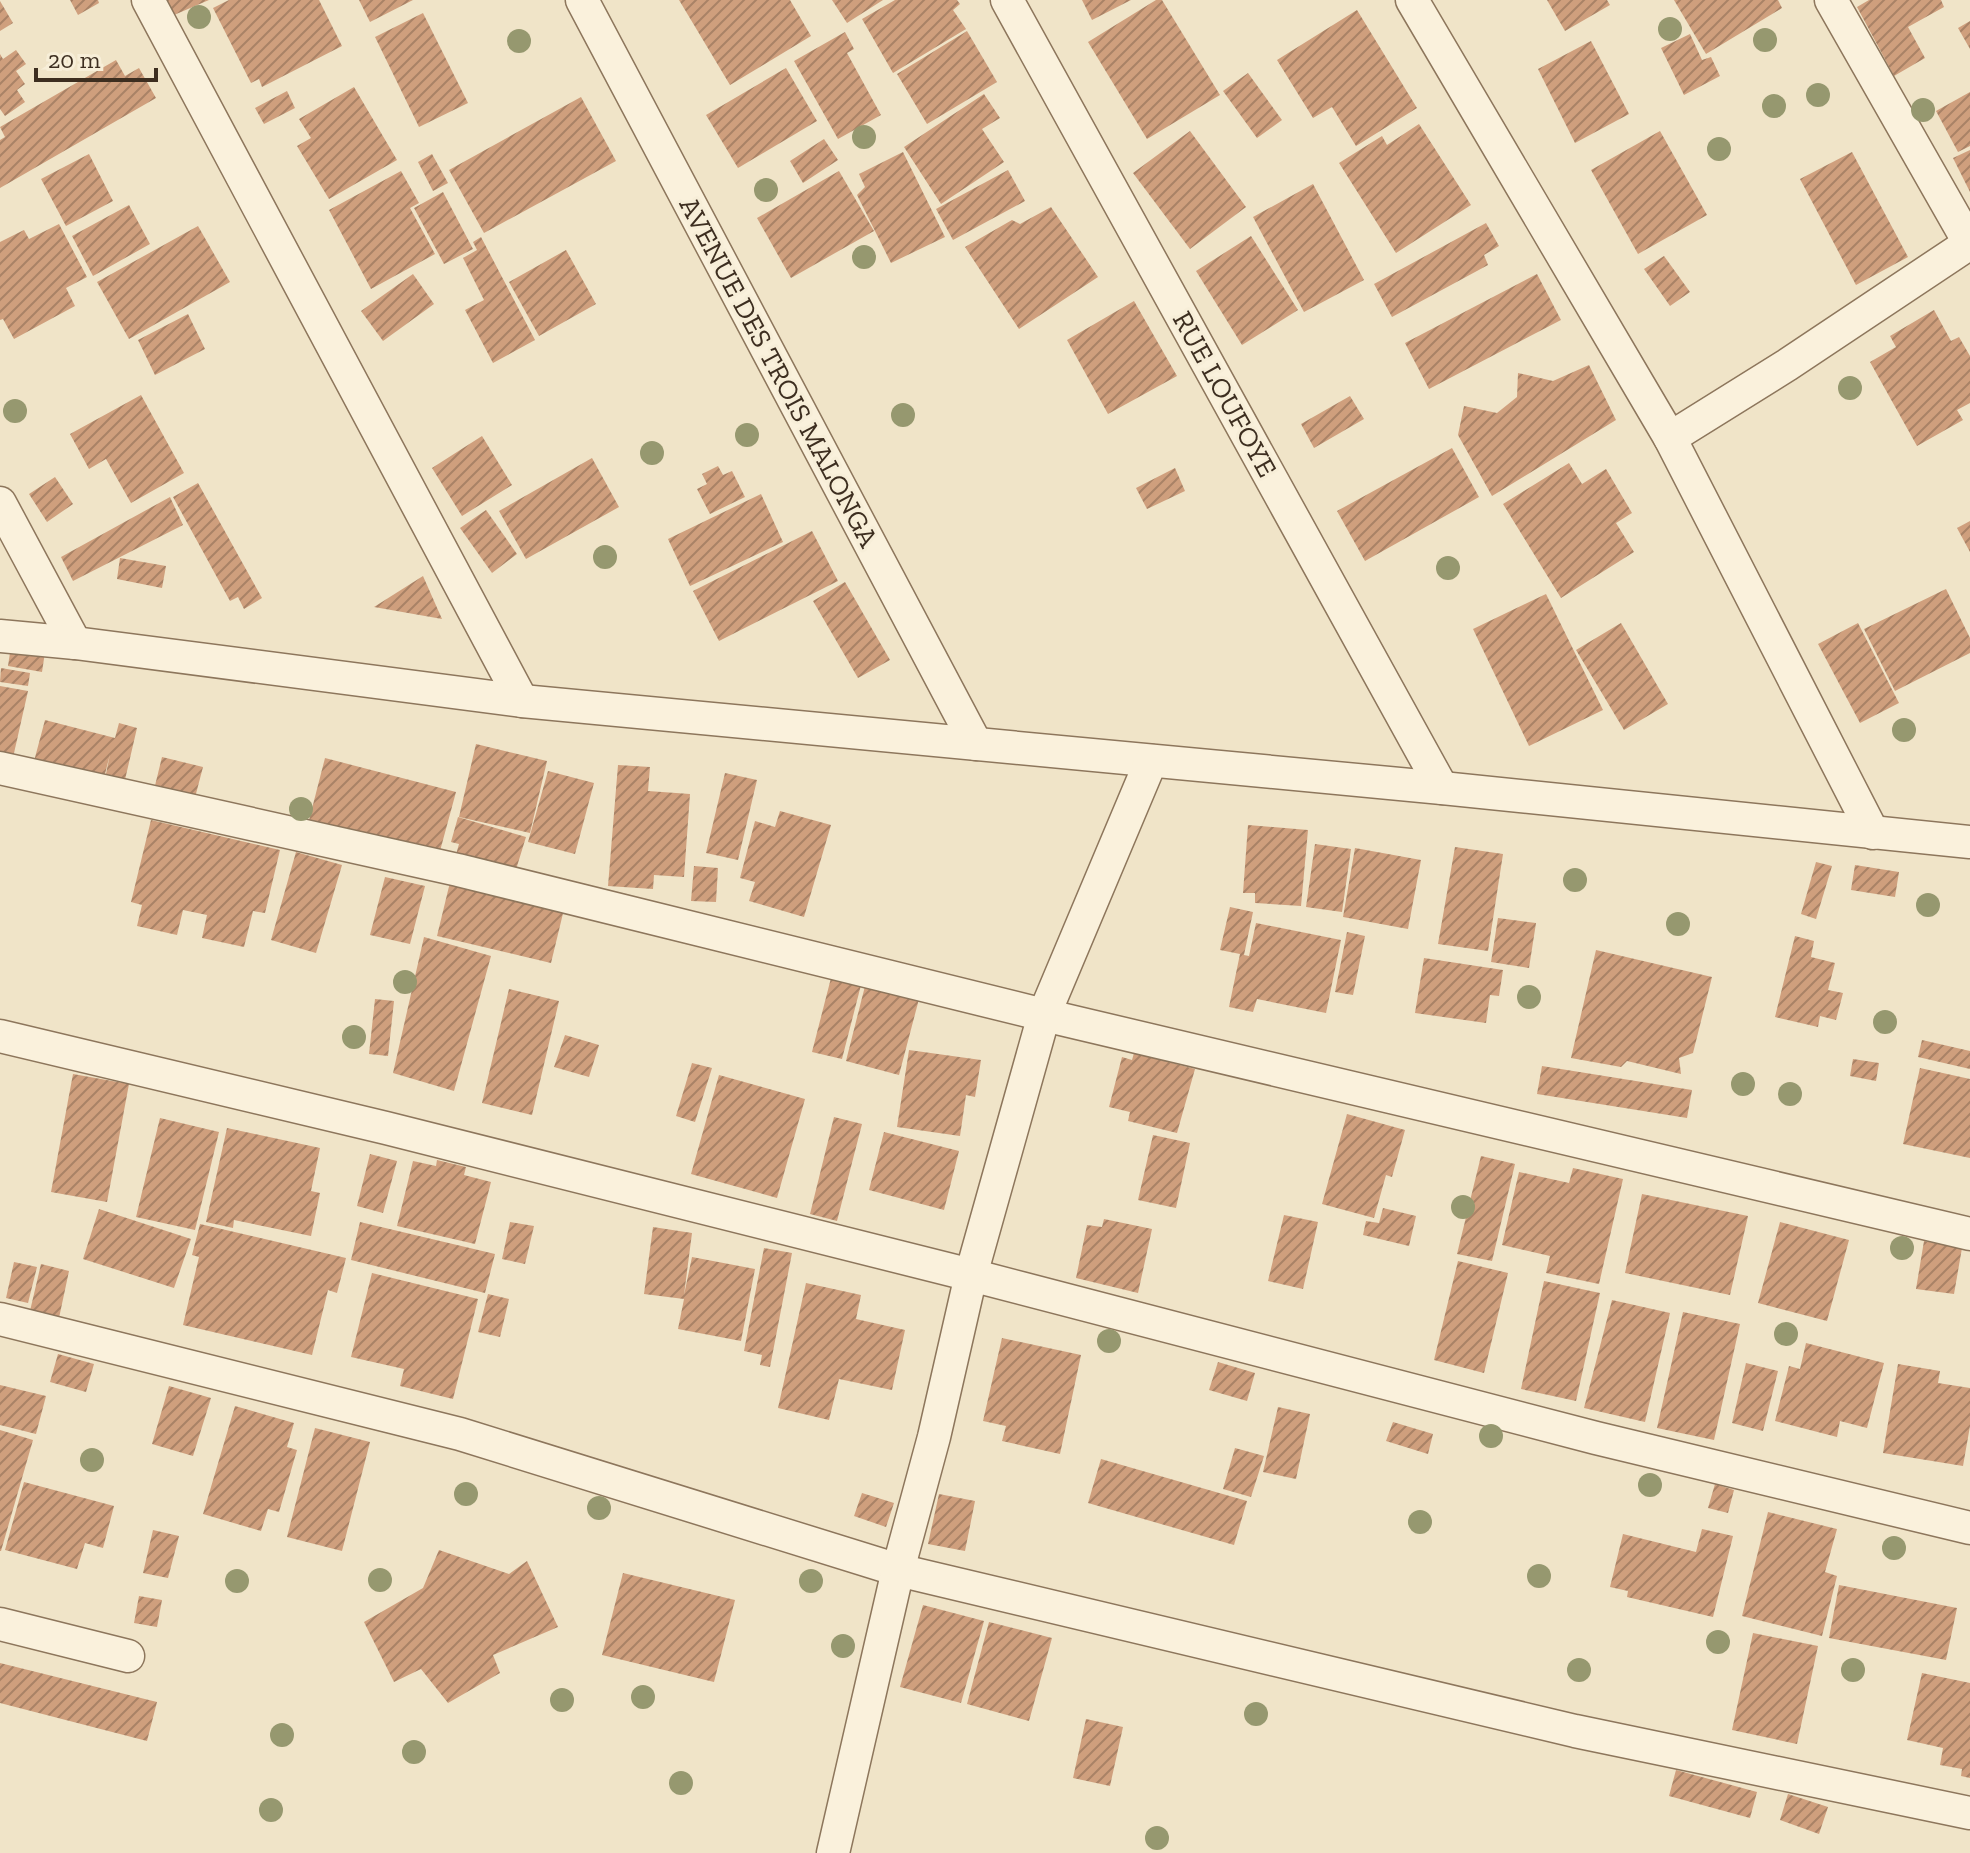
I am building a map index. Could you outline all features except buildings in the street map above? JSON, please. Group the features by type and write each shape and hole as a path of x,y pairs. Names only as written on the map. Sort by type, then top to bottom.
{"street":[{"path":"148,0 522,701"},
{"name":"AVENUE DES TROIS MALONGA","path":"582,0 976,744"},
{"name":"RUE LOUFOYE","path":"1007,0 1442,788"},
{"path":"1412,0 1670,438 1873,833"},
{"path":"1670,438 1970,244 1831,0"},
{"path":"0,503 75,643"},
{"path":"0,636 522,701 1442,788 1970,842"},
{"path":"833,1853 898,1570 934,1437 971,1275 1044,1015 1151,761"},
{"path":"0,768 458,870 1044,1015 1970,1234"},
{"path":"0,1036 386,1128 971,1275 1596,1438 1970,1528"},
{"path":"0,1319 460,1434 898,1570 1575,1731 1970,1813"},
{"path":"0,1624 128,1656"}]}
